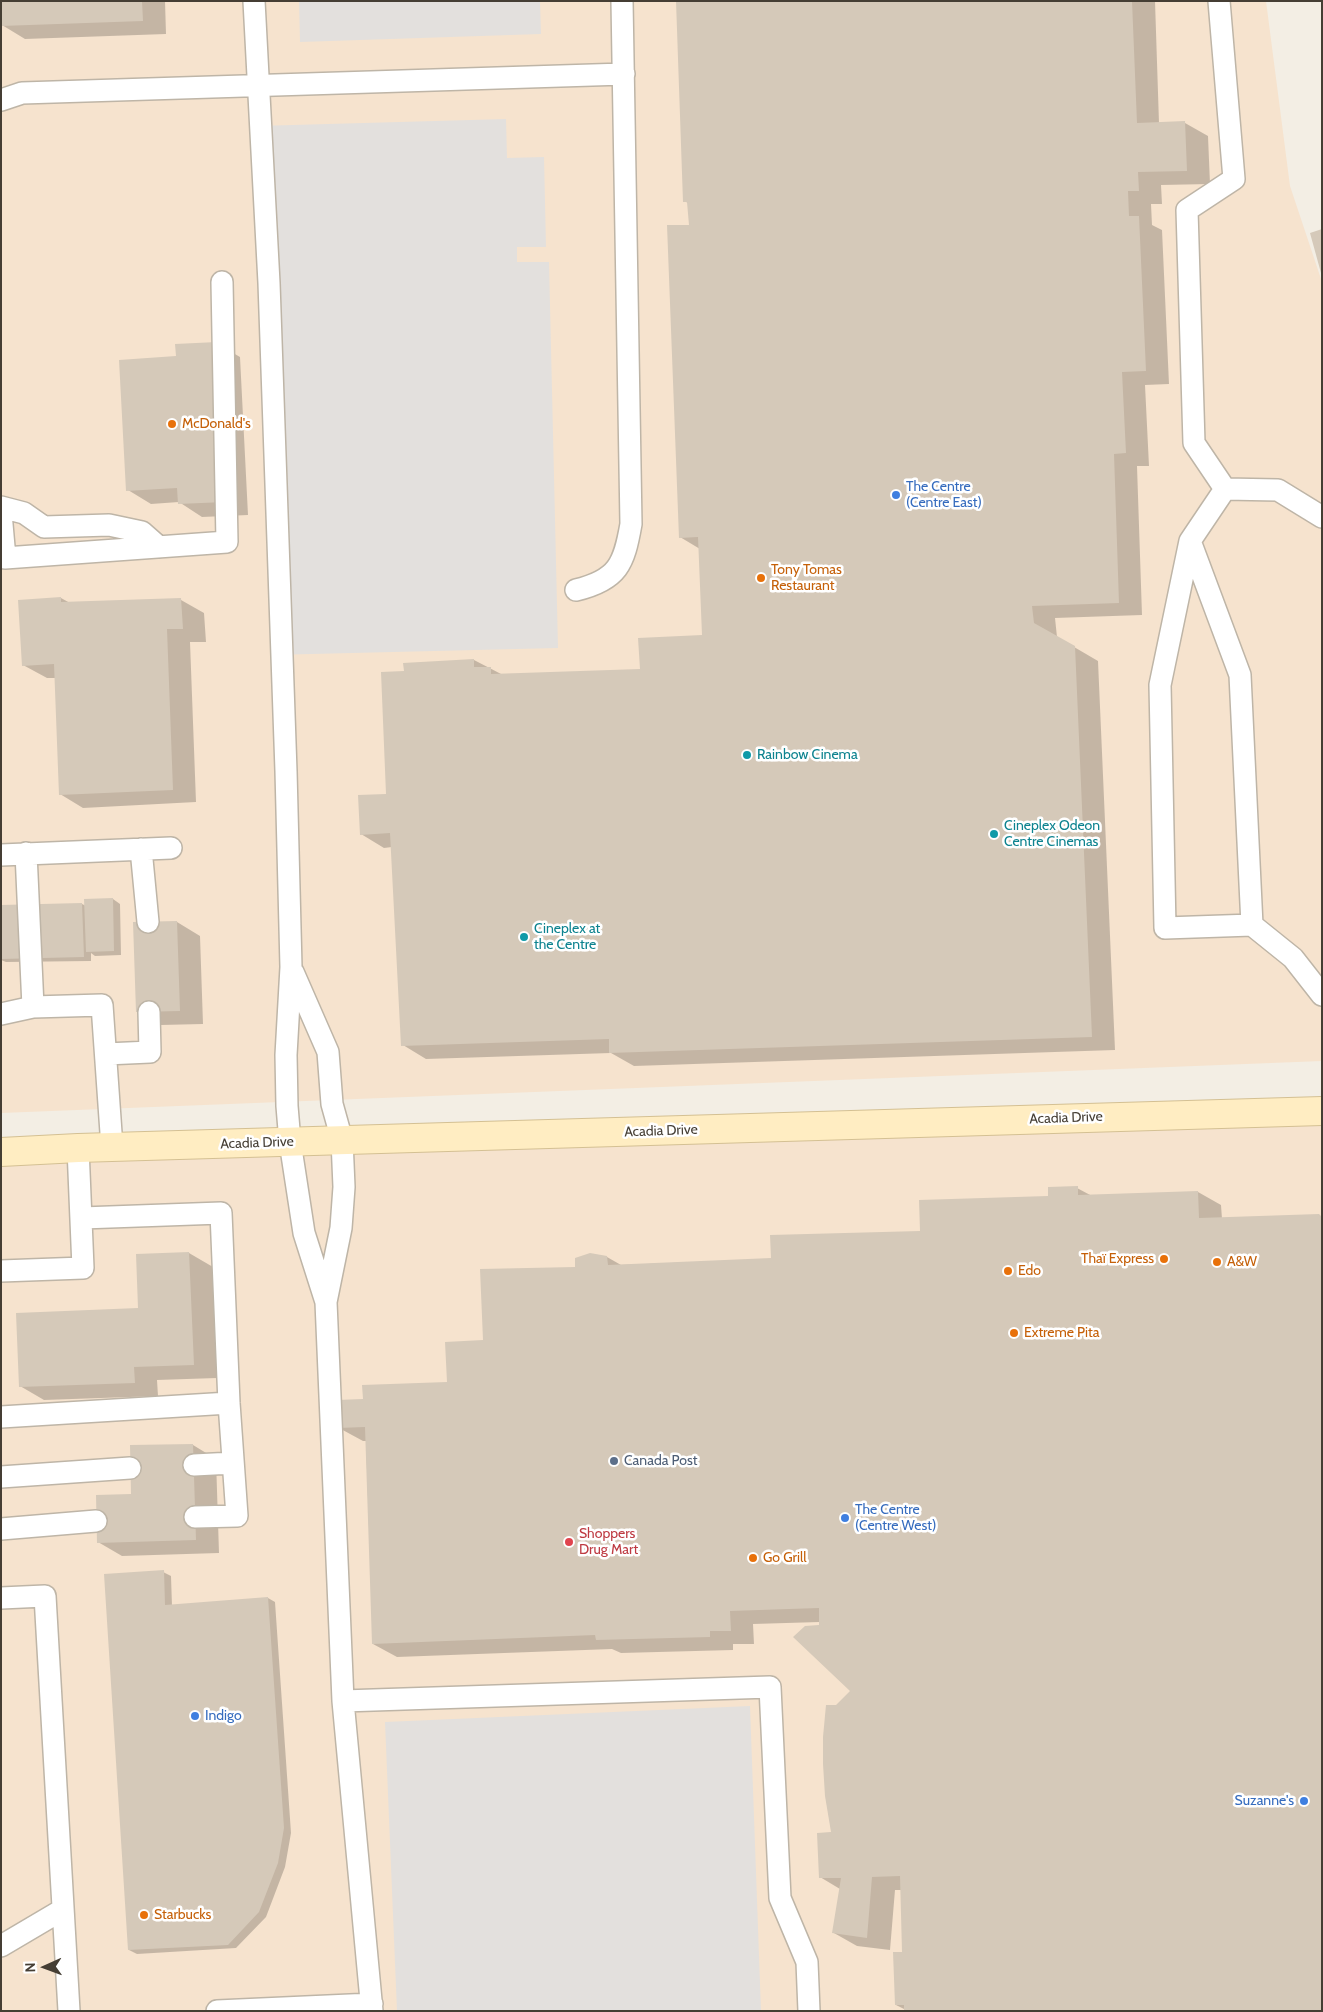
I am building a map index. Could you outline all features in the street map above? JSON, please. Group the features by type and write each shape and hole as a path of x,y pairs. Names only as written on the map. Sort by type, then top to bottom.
{"street":[{"name":"Acadia Drive","path":"1,1152 78,1148 1322,1111"}],"lane":[{"path":"254,1 270,302 291,967 286,1055 290,1142 304,1233 326,1302"},
{"path":"576,590 596,585 614,574 626,548 631,524 622,1"},
{"path":"1219,1 1234,179 1187,210 1194,443 1225,489"},
{"path":"1,100 22,93 624,74"},
{"path":"1,85 22,93"},
{"path":"1,513 5,558 228,542 222,282"},
{"path":"1225,489 1278,490 1322,516"},
{"path":"1225,489 1190,541 1160,686 1165,928 1252,925 1293,958 1322,995"},
{"path":"1,507 24,513 44,527 109,525 142,532 159,547"},
{"path":"1190,541 1240,675 1252,925"},
{"path":"1,855 171,848"},
{"path":"142,849 148,922"},
{"path":"26,853 33,1007"},
{"path":"217,2011 372,2008 343,1701 326,1302 341,1228 344,1187 342,1140 332,1104 328,1052 291,967"},
{"path":"1,1014 33,1007 102,1005 112,1147"},
{"path":"106,1054 150,1052 149,1012"},
{"path":"1,1271 83,1268 78,1148"},
{"path":"82,1218 221,1213 229,1403 237,1516 195,1517"},
{"path":"1,1417 229,1403"},
{"path":"194,1465 233,1463"},
{"path":"1,1477 130,1468"},
{"path":"1,1529 96,1521"},
{"path":"1,1598 45,1596 69,2011"},
{"path":"343,1701 770,1687 780,1898 807,1962 809,2011"},
{"path":"1,1946 62,1910"}],"shaded area":[{"path":"1,1 1266,1 1290,186 1322,282 1322,1061 1,1113"},
{"path":"299,1 540,1 541,34 300,42"},
{"path":"506,119 507,158 544,157 546,247 517,247 517,262 549,262 558,648 270,655 281,494 257,126"},
{"path":"1322,1111 1322,2011 1,2011 1,1152"},
{"path":"750,1706 761,2011 397,2011 385,1722"}],"building":[{"path":"1,1 142,1 143,21 1,26"},
{"name":"The Centre (Centre East)","path":"676,1 1132,1 1137,123 1185,121 1187,171 1138,172 1139,191 1128,191 1129,216 1139,216 1146,371 1122,372 1126,453 1114,454 1119,603 1032,606 1034,623 1075,646 1092,1037 609,1053 609,1039 401,1046 390,833 360,835 358,795 386,794 381,672 404,671 403,663 474,659 474,667 491,667 491,674 640,669 638,638 702,635 698,537 679,538 667,225 689,225 687,202 683,202"},
{"path":"1322,229 1322,272 1321,273 1310,233"},
{"name":"McDonald's","path":"217,342 225,502 178,504 177,488 126,491 119,360 176,356 175,344"},
{"path":"61,597 61,602 181,598 183,629 167,629 173,790 59,795 54,664 22,666 18,600"},
{"path":"113,898 114,951 86,952 84,899"},
{"path":"82,903 84,957 1,959 1,905"},
{"path":"177,921 180,1011 136,1012 133,922"},
{"name":"The Centre (Centre West)","path":"1078,1186 1078,1195 1198,1191 1199,1218 1319,1214 1322,1217 1322,2011 904,2011 904,2005 895,2005 893,1952 902,1952 900,1876 872,1877 867,1938 832,1933 841,1878 819,1878 817,1833 831,1832 825,1796 823,1764 826,1705 836,1705 850,1691 793,1637 805,1626 819,1625 819,1608 730,1611 731,1631 710,1631 710,1637 596,1640 595,1635 372,1644 365,1427 338,1428 337,1400 363,1399 362,1385 447,1382 445,1342 483,1340 480,1269 575,1267 575,1258 590,1253 607,1256 608,1265 771,1258 770,1235 920,1231 919,1200 1048,1196 1048,1187"},
{"path":"189,1252 194,1365 134,1367 135,1383 19,1387 16,1313 138,1308 136,1254"},
{"path":"193,1444 196,1540 97,1543 96,1495 131,1494 130,1445"},
{"name":"Indigo","path":"164,1570 165,1605 268,1597 284,1828 278,1863 259,1912 228,1945 128,1950 104,1574"}],"place":[{"name":"McDonald's","path":"172,424"},
{"name":"The Centre (Centre East)","path":"896,495"},
{"name":"Tony Tomas Restaurant","path":"761,578"},
{"name":"Rainbow Cinema","path":"747,755"},
{"name":"Cineplex Odeon Centre Cinemas","path":"994,834"},
{"name":"Cineplex at the Centre","path":"524,937"},
{"name":"Thaï Express","path":"1164,1259"},
{"name":"A&W","path":"1217,1262"},
{"name":"Edo","path":"1008,1271"},
{"name":"Extreme Pita","path":"1014,1333"},
{"name":"Canada Post","path":"614,1461"},
{"name":"The Centre (Centre West)","path":"845,1518"},
{"name":"Shoppers Drug Mart","path":"569,1542"},
{"name":"Go Grill","path":"753,1558"},
{"name":"Indigo","path":"195,1716"},
{"name":"Suzanne's","path":"1304,1801"},
{"name":"Starbucks","path":"144,1915"}]}
